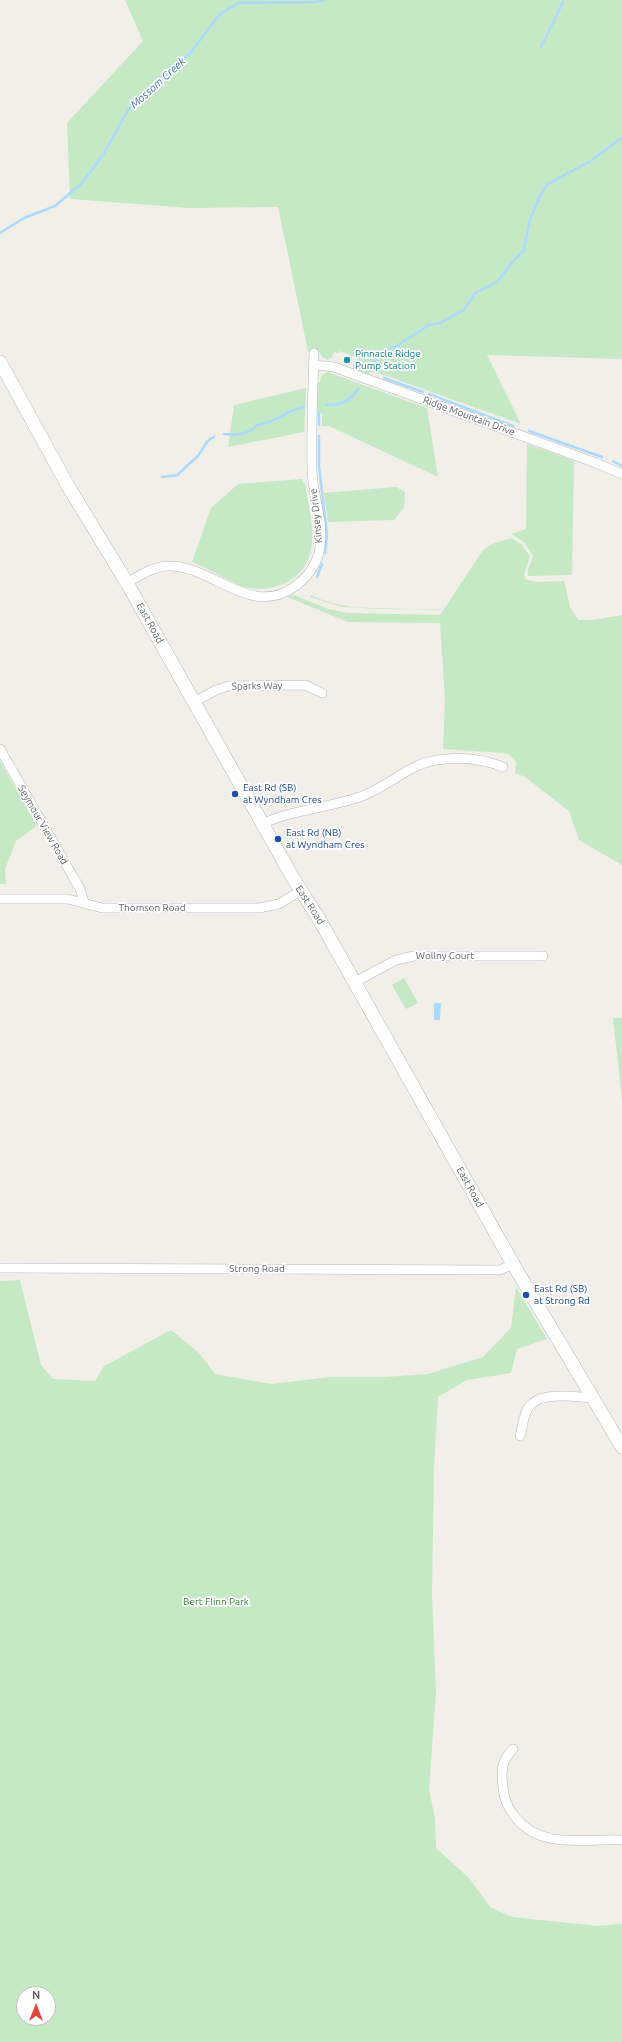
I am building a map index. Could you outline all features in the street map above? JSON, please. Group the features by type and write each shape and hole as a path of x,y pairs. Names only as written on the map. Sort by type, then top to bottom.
{"main road":[{"name":"East Road","path":"0,362 68,486 127,583 300,891 319,918 514,1264 622,1447"}],"street":[{"name":"Kinsey Drive","path":"127,583 152,569 168,566 179,567 194,571 237,591 264,596 284,593 293,588 306,576 318,555 321,538 312,468 314,353"},
{"name":"Ridge Mountain Drive","path":"314,365 341,369 596,463 622,474"},
{"name":"Sparks Way","path":"194,702 216,690 230,686 305,686 322,693"},
{"name":"Seymour View Road","path":"0,749 80,889 84,902"},
{"path":"262,824 278,817 370,793 429,762 447,760 487,760 503,767"},
{"name":"Thomson Road","path":"0,899 68,899 102,908 259,908 279,904 300,891"},
{"name":"Wollny Court","path":"355,982 396,960 414,956 543,956"},
{"name":"Strong Road","path":"0,1268 500,1270 514,1264"},
{"path":"520,1436 526,1411 534,1402 544,1397 594,1398"},
{"path":"512,1749 507,1755 503,1764 503,1791 509,1810 527,1830 542,1837 555,1840 622,1840"}],"green space":[{"path":"125,0 622,0 622,359 487,355 521,424 370,370 369,375 353,369 357,358 340,351 339,353 334,352 332,357 328,360 322,357 319,352 308,351 278,207 190,208 70,199 67,123 143,41"},
{"path":"327,372 427,408 438,477 329,426 322,426 322,413 317,413 318,383 320,382 321,376"},
{"path":"306,388 304,432 228,447 234,405"},
{"path":"527,444 574,461 572,575 528,576 528,570 533,556 524,542 511,534 526,529"},
{"path":"302,479 303,483 305,483 310,512 312,541 306,564 291,580 282,585 271,588 248,588 234,583 192,562 211,508 238,484"},
{"path":"396,487 405,492 404,507 394,520 328,522 324,493"},
{"path":"511,538 521,544 530,556 524,575 525,579 536,582 564,581 570,607 578,620 593,620 622,615 622,865 579,840 569,811 525,777 515,773 516,762 510,755 504,753 443,749 445,698 440,623 348,622 287,597 294,595 328,609 347,613 440,615 483,550 492,544"},
{"path":"311,595 341,605 357,607 342,607 310,597"},
{"path":"357,607 408,609 374,609"},
{"path":"408,609 424,609 440,609 439,610"},
{"path":"0,761 37,826 16,841 5,869 6,884 0,884"},
{"path":"404,978 418,1003 406,1009 392,985"},
{"path":"613,1018 622,1018 622,1099"},
{"name":"Bert Flinn Park","path":"20,1280 41,1365 53,1379 95,1381 104,1366 171,1330 199,1353 215,1374 272,1384 330,1377 385,1377 428,1374 483,1357 511,1328 516,1287 547,1339 517,1349 511,1373 467,1380 438,1397 434,1467 432,1595 436,1692 429,1789 435,1819 436,1848 469,1878 490,1907 512,1917 598,1926 622,1924 622,2042 0,2042 0,1281"}],"water":[{"path":"434,1003 441,1003 440,1020 434,1020"}],"waterway":[{"name":"Mossom Creek","path":"0,233 24,218 55,206 82,183 103,155 128,110 191,52 220,14 238,3 314,2 324,0"},
{"path":"541,47 563,2"},
{"path":"371,371 374,362 384,350 395,347 429,325 440,323 464,310 475,293 497,282 524,250 530,219 542,192 548,184 592,160 622,138"},
{"path":"384,378 423,392"},
{"path":"327,405 345,402 358,389"},
{"path":"429,394 513,426"},
{"path":"224,434 246,433 257,425 270,422 304,407"},
{"path":"319,413 319,425"},
{"path":"529,431 602,457"},
{"path":"319,436 319,466 327,534 325,553"},
{"path":"162,477 178,475 196,458 206,443 214,437"},
{"path":"613,461 622,466"},
{"path":"317,577 322,564"}],"place":[{"name":"Pinnacle Ridge Pump Station","path":"347,360"},
{"name":"East Rd (SB) at Wyndham Cres","path":"235,794"},
{"name":"East Rd (NB) at Wyndham Cres","path":"278,839"},
{"name":"East Rd (SB) at Strong Rd","path":"526,1295"}]}
